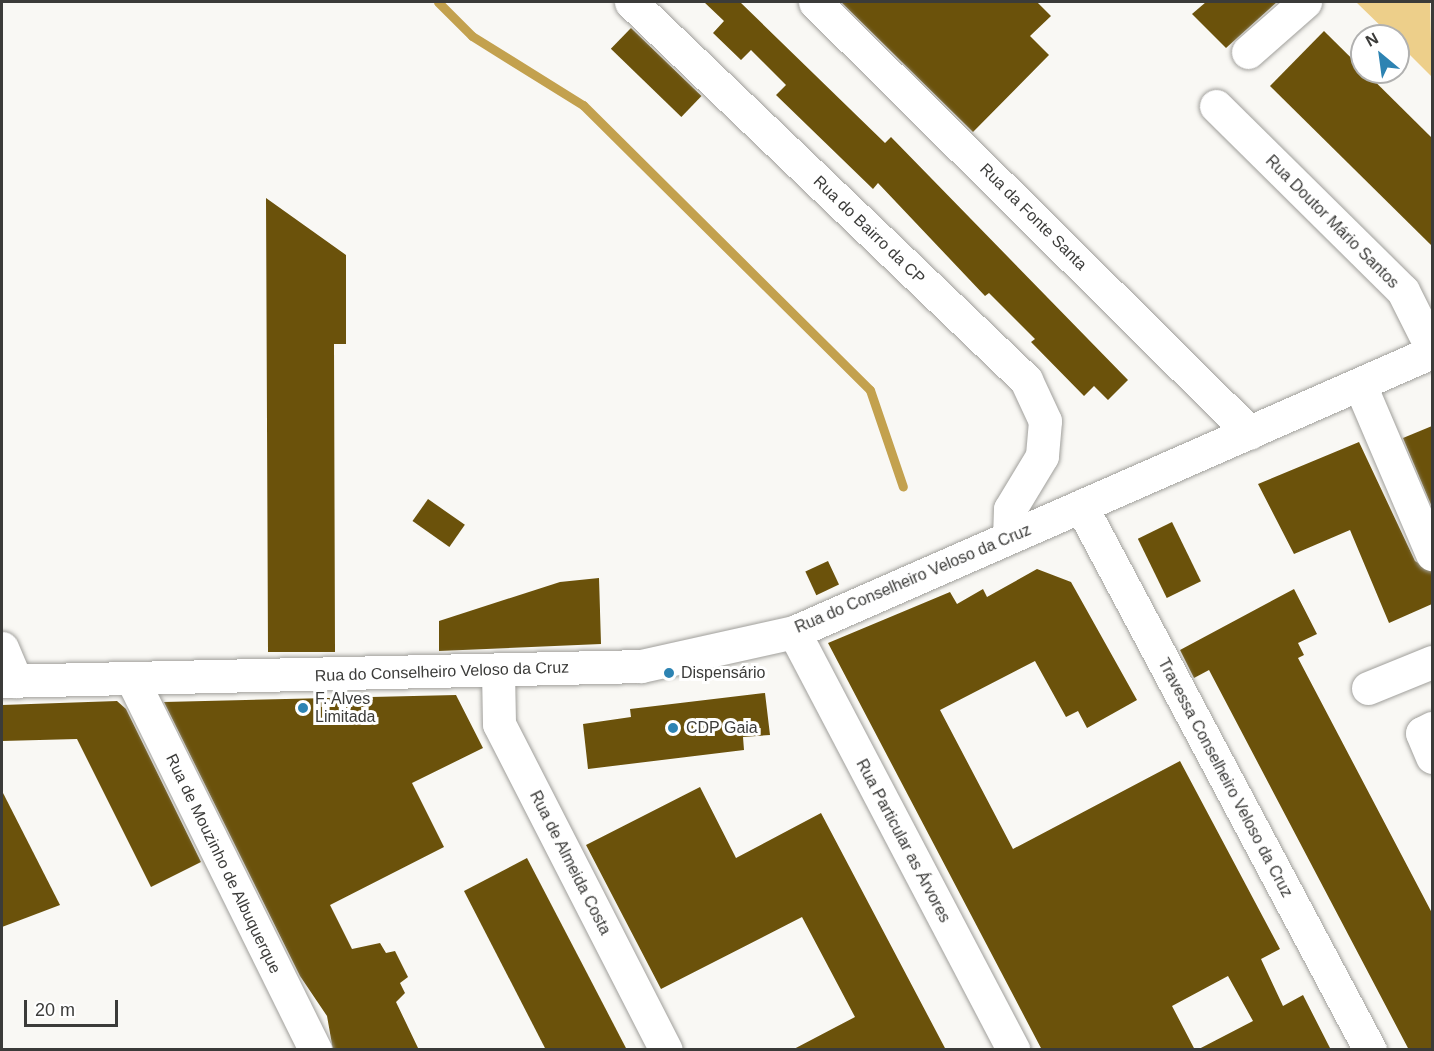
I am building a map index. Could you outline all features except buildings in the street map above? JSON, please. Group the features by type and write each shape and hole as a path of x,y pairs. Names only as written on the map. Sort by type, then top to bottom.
{"street":[{"name":"Rua do Bairro da CP","path":"632,2 1026,380 1045,422 1042,456 1010,509 1009,537"},
{"name":"Rua da Fonte Santa","path":"816,2 1250,433"},
{"path":"1248,52 1305,2"},
{"name":"Rua Doutor Mário Santos","path":"1216,106 1403,291 1432,350"},
{"name":"Rua do Conselheiro Veloso da Cruz","path":"9,681 641,666 794,632 1360,385 1432,350"},
{"path":"1360,385 1432,554"},
{"name":"Travessa Conselheiro Veloso da Cruz","path":"1081,506 1370,1050"},
{"name":"Rua Particular as Árvores","path":"794,632 1013,1050"},
{"path":"2,648 9,681"},
{"path":"1368,688 1432,662"},
{"name":"Rua de Almeida Costa","path":"498,671 499,724 666,1050"},
{"name":"Rua de Mouzinho de Albuquerque","path":"132,679 315,1050"},
{"path":"1432,728 1422,733 1432,757"}],"shaded area":[{"path":"1356,2 1430,2 1432,77 1410,55 1410,24 1379,24"}],"waterway":[{"path":"438,2 472,36 583,105 870,390 903,487"}],"place":[{"name":"Dispensário","path":"669,673"},
{"name":"F. Alves Limitada","path":"303,708"},
{"name":"CDP Gaia","path":"673,728"}]}
